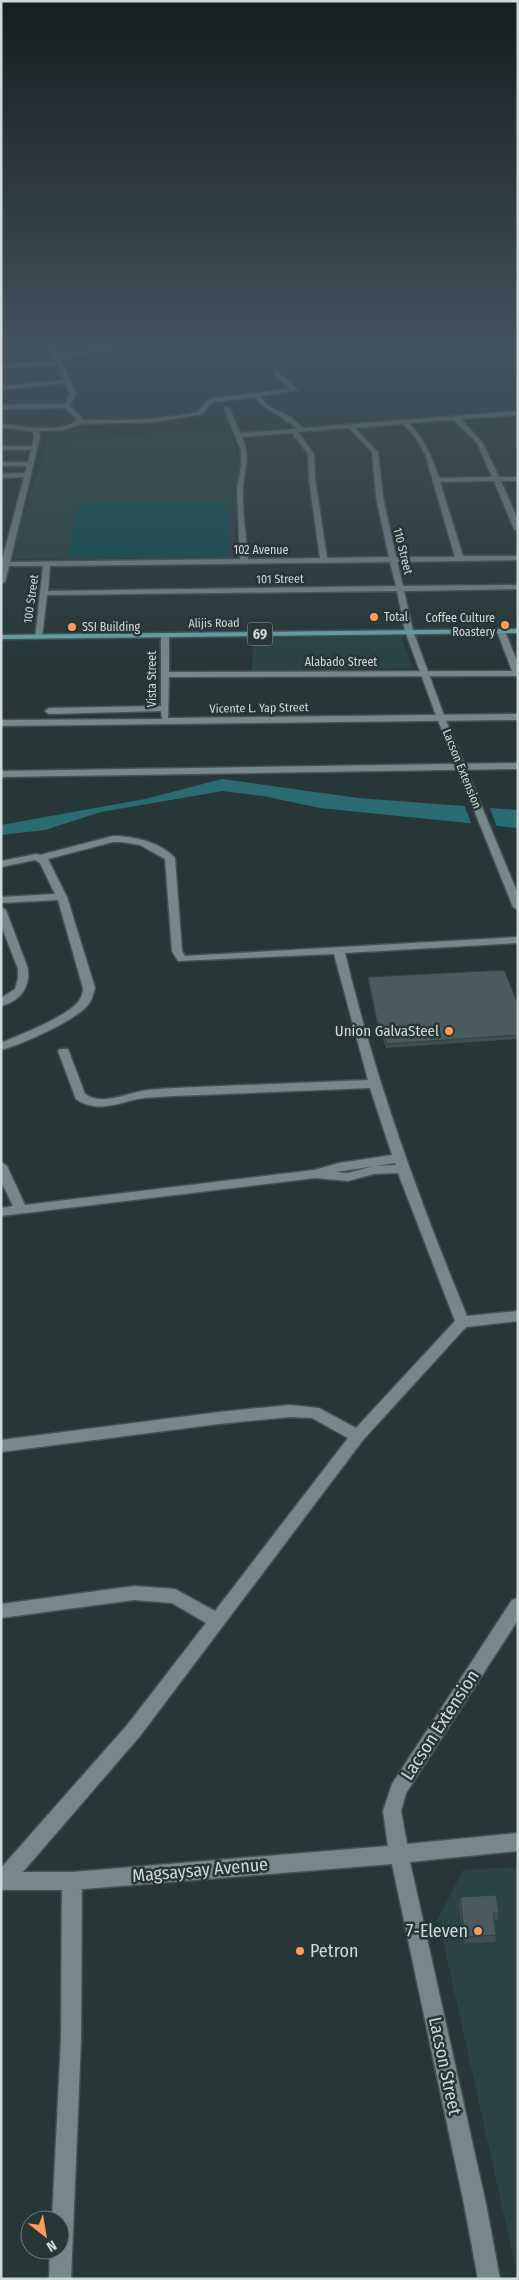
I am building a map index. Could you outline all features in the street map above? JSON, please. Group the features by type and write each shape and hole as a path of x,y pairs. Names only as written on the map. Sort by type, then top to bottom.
{"main road":[{"name":"Alijis Road","path":"1,637 518,631"}],"street":[{"path":"1,582 32,453"},
{"path":"244,453 240,489 244,561"},
{"path":"311,453 312,479 324,561"},
{"name":"110 Street","path":"375,453 376,482 392,561 401,588 408,631"},
{"path":"426,453 437,480 460,560"},
{"path":"485,453 498,479 518,529"},
{"path":"1,464 30,464"},
{"path":"1,476 28,475"},
{"path":"437,480 518,479"},
{"name":"102 Avenue","path":"5,564 392,561 518,558"},
{"name":"100 Street","path":"38,637 47,564"},
{"name":"101 Street","path":"43,593 518,587"},
{"name":"Lacson Extension","path":"408,631 460,766 518,907"},
{"path":"501,631 517,674"},
{"name":"Vista Street","path":"165,635 165,722"},
{"name":"Alabado Street","path":"165,675 517,674"},
{"path":"49,711 165,708"},
{"name":"Vicente L. Yap Street","path":"1,723 518,717"},
{"path":"1,774 518,766"},
{"path":"1,864 36,857 42,858 122,838 146,843 170,858 176,951 182,960 518,940"},
{"path":"1,1047 60,1019 85,1002 89,988 62,897 42,858"},
{"path":"1,900 62,897"},
{"path":"1,910 24,979 20,991 1,1003"},
{"path":"339,950 351,1004 373,1084 462,1322"},
{"path":"64,1051 80,1096 84,1100 98,1103 143,1094 373,1084"},
{"path":"1,1212 315,1174 348,1177 402,1164"},
{"path":"1,1166 21,1210"},
{"path":"2,1881 134,1730 358,1436 462,1322 518,1316"},
{"path":"1,1446 219,1418 298,1411 314,1412 358,1436"},
{"path":"1,1610 134,1594 150,1594 176,1596 217,1621"},
{"name":"Lacson Extension","path":"399,1854 392,1811 398,1790 518,1605"},
{"name":"Magsaysay Avenue","path":"2,1881 72,1881 399,1854 518,1842"},
{"name":"Lacson Street","path":"399,1854 475,2204 489,2279"},
{"path":"60,2279 70,2040 72,1881"}],"shaded area":[{"path":"43,453 236,453 239,467 233,558 10,559"},
{"path":"228,501 228,556 68,557 79,502"},
{"path":"401,636 413,668 252,671 253,638"},
{"path":"222,779 358,798 518,810 518,828 320,808 263,796 223,791 101,812 45,830 1,835 1,825 145,799"},
{"path":"518,1867 518,2279 438,1919 463,1870"}],"pier":[{"path":"464,804 489,806 497,827 472,826"}],"building":[{"path":"504,970 518,1004 518,1035 387,1044 377,1020 368,977"},
{"name":"7-Eleven","path":"496,1895 499,1913 493,1913 496,1935 465,1937 460,1897"}],"place":[{"name":"Total","path":"374,617"},
{"name":"Coffee Culture Roastery","path":"505,625"},
{"name":"SSI Building","path":"72,627"},
{"name":"Union GalvaSteel","path":"449,1031"},
{"name":"7-Eleven","path":"478,1931"},
{"name":"Petron","path":"300,1951"}]}
